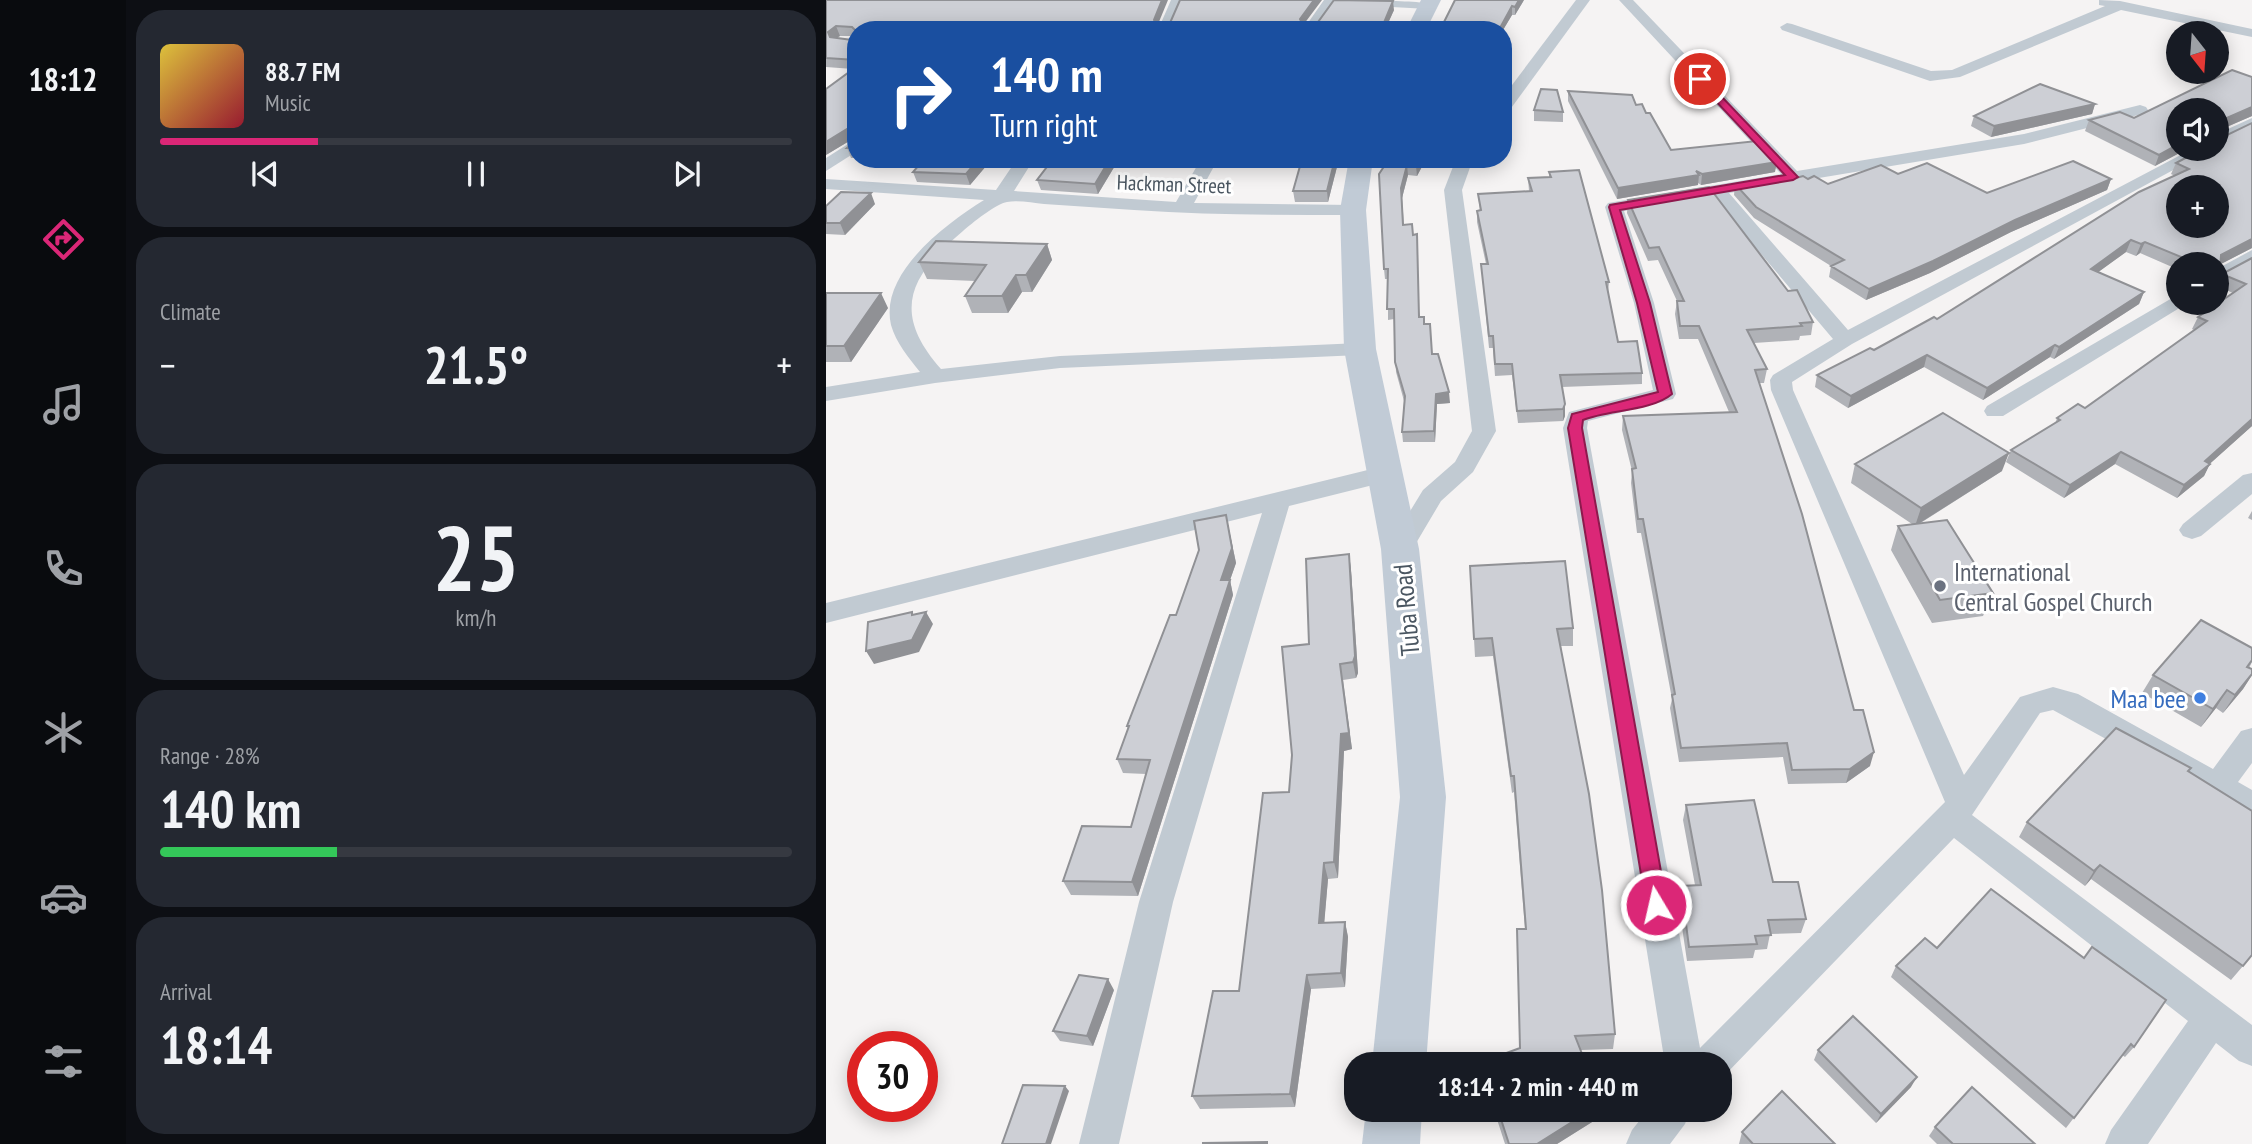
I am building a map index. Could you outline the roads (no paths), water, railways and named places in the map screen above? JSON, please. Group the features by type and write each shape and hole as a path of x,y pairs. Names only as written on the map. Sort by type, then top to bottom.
{"street":[{"path":"1169,21 1178,0"},
{"path":"1317,21 1334,0 1430,2 1420,21"},
{"path":"1512,96 1583,0"},
{"path":"1626,0 1793,177"},
{"path":"2096,0 2252,33"},
{"path":"1787,27 1930,76 1942,77 2120,5"},
{"path":"1682,1052 1575,428 1577,417 1665,394 1644,303 1614,207 2024,139 2140,110"},
{"path":"2229,135 2252,123"},
{"path":"2229,139 2252,145"},
{"path":"826,166 847,151"},
{"path":"2181,161 1845,340 1781,380 1782,390 1956,810 2211,1018 2252,1048"},
{"path":"935,376 916,353 901,323 900,305 908,282 936,246 963,222 1000,197 1020,168"},
{"path":"1182,208 1205,168"},
{"name":"Tuba Road","path":"1360,168 1353,210 1360,349 1400,549 1423,797 1400,1052"},
{"path":"1400,549 1432,496 1465,467 1484,430 1453,190 1462,168"},
{"name":"Hackman Street","path":"826,184 1182,208 1353,210"},
{"path":"1716,189 1845,340"},
{"path":"2229,270 2252,256"},
{"path":"1995,411 2166,308"},
{"path":"826,394 935,376 1060,362 1360,349"},
{"path":"826,613 1384,474"},
{"path":"2192,530 2252,481"},
{"path":"1099,1144 1156,902 1278,500"},
{"path":"1722,1052 1956,810 2030,705 2043,698 2056,697 2252,806"},
{"path":"2218,785 2252,740"},
{"path":"2125,1144 2211,1018"},
{"path":"1391,1144 1393,1122"},
{"path":"1646,1144 1662,1122"}],"place":[{"name":"International Central Gospel Church","path":"1940,586"},
{"name":"Maa bee","path":"2200,698"}]}
